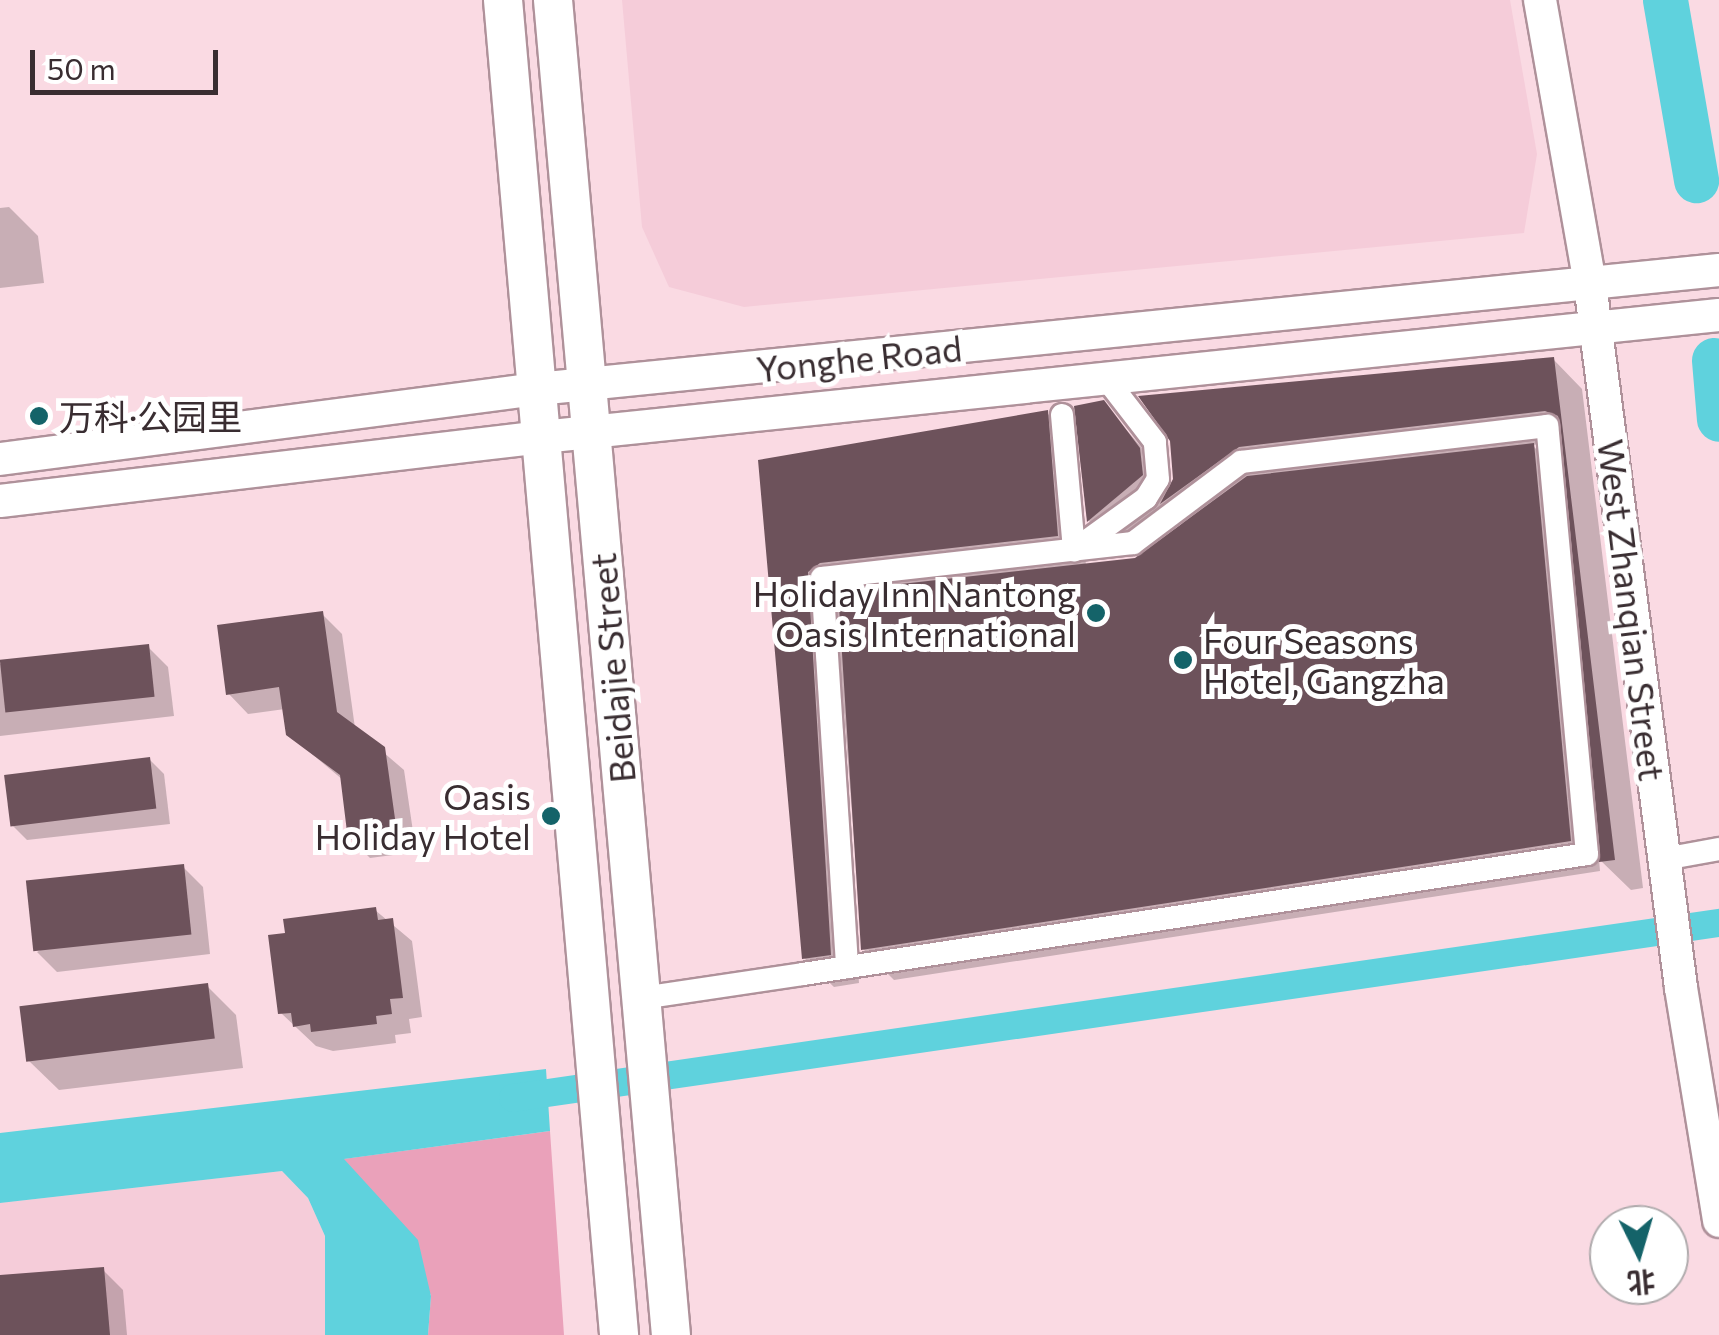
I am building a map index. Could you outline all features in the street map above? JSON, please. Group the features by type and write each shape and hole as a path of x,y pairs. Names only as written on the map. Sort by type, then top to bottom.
{"main road":[{"name":"Beidajie Street","path":"503,0 619,1335"},
{"name":"Beidajie Street","path":"552,0 672,1335"},
{"name":"West Zhanqian Street","path":"1540,0 1590,284 1681,988 1719,1221"},
{"name":"Yonghe Road","path":"0,459 536,389 1719,270"},
{"name":"Yonghe Road","path":"0,501 542,437 1719,315"}],"street":[{"path":"1074,550 1146,498 1158,478 1154,442 1107,380"},
{"path":"1062,415 1074,550"},
{"path":"642,998 848,967 1586,854 1547,426 1241,462 1134,543 822,578 848,967"},
{"path":"1666,873 1719,849"}],"shaded area":[{"path":"622,0 1510,0 1537,154 1524,233 744,307 669,287 642,227"},
{"path":"550,1131 564,1335 428,1335 431,1295 343,1159"},
{"path":"282,1171 308,1198 325,1236 325,1335 0,1335 0,1203"}],"water":[{"path":"546,1069 550,1131 344,1159 418,1240 431,1296 428,1335 325,1335 325,1236 308,1198 282,1171 0,1203 0,1133"}],"building":[{"path":"1554,357 1615,860 1599,862 1558,416 1545,411 1239,447 1160,504 1173,479 1170,441 1138,396"},
{"path":"1104,400 1140,448 1143,475 1087,522 1074,406"},
{"path":"1048,410 1058,536 820,563 808,572 831,955 802,959 758,460"},
{"name":"Four Seasons Hotel, Gangzha","path":"1534,443 1571,841 861,950 838,591 1135,558 1247,476"},
{"path":"323,611 337,712 385,747 397,833 348,840 340,775 286,735 279,687 226,695 217,625"},
{"path":"149,644 155,697 5,712 0,660"},
{"path":"150,757 156,809 10,827 4,775"},
{"path":"184,864 191,935 33,951 26,881"},
{"path":"376,907 378,920 393,918 403,998 390,999 392,1014 376,1016 377,1024 311,1032 310,1024 293,1027 291,1013 278,1014 268,935 285,933 283,919"},
{"path":"208,983 215,1039 26,1062 19,1006"},
{"path":"104,1267 110,1335 0,1335 0,1275"}],"waterway":[{"path":"1665,0 1696,180"},
{"path":"1714,360 1719,419"},
{"path":"513,1098 1719,923"}],"place":[{"name":"万科·公园里","path":"39,416"},
{"name":"Holiday Inn Nantong Oasis International","path":"1096,613"},
{"name":"Four Seasons Hotel, Gangzha","path":"1183,660"},
{"name":"Oasis Holiday Hotel","path":"551,816"}]}
